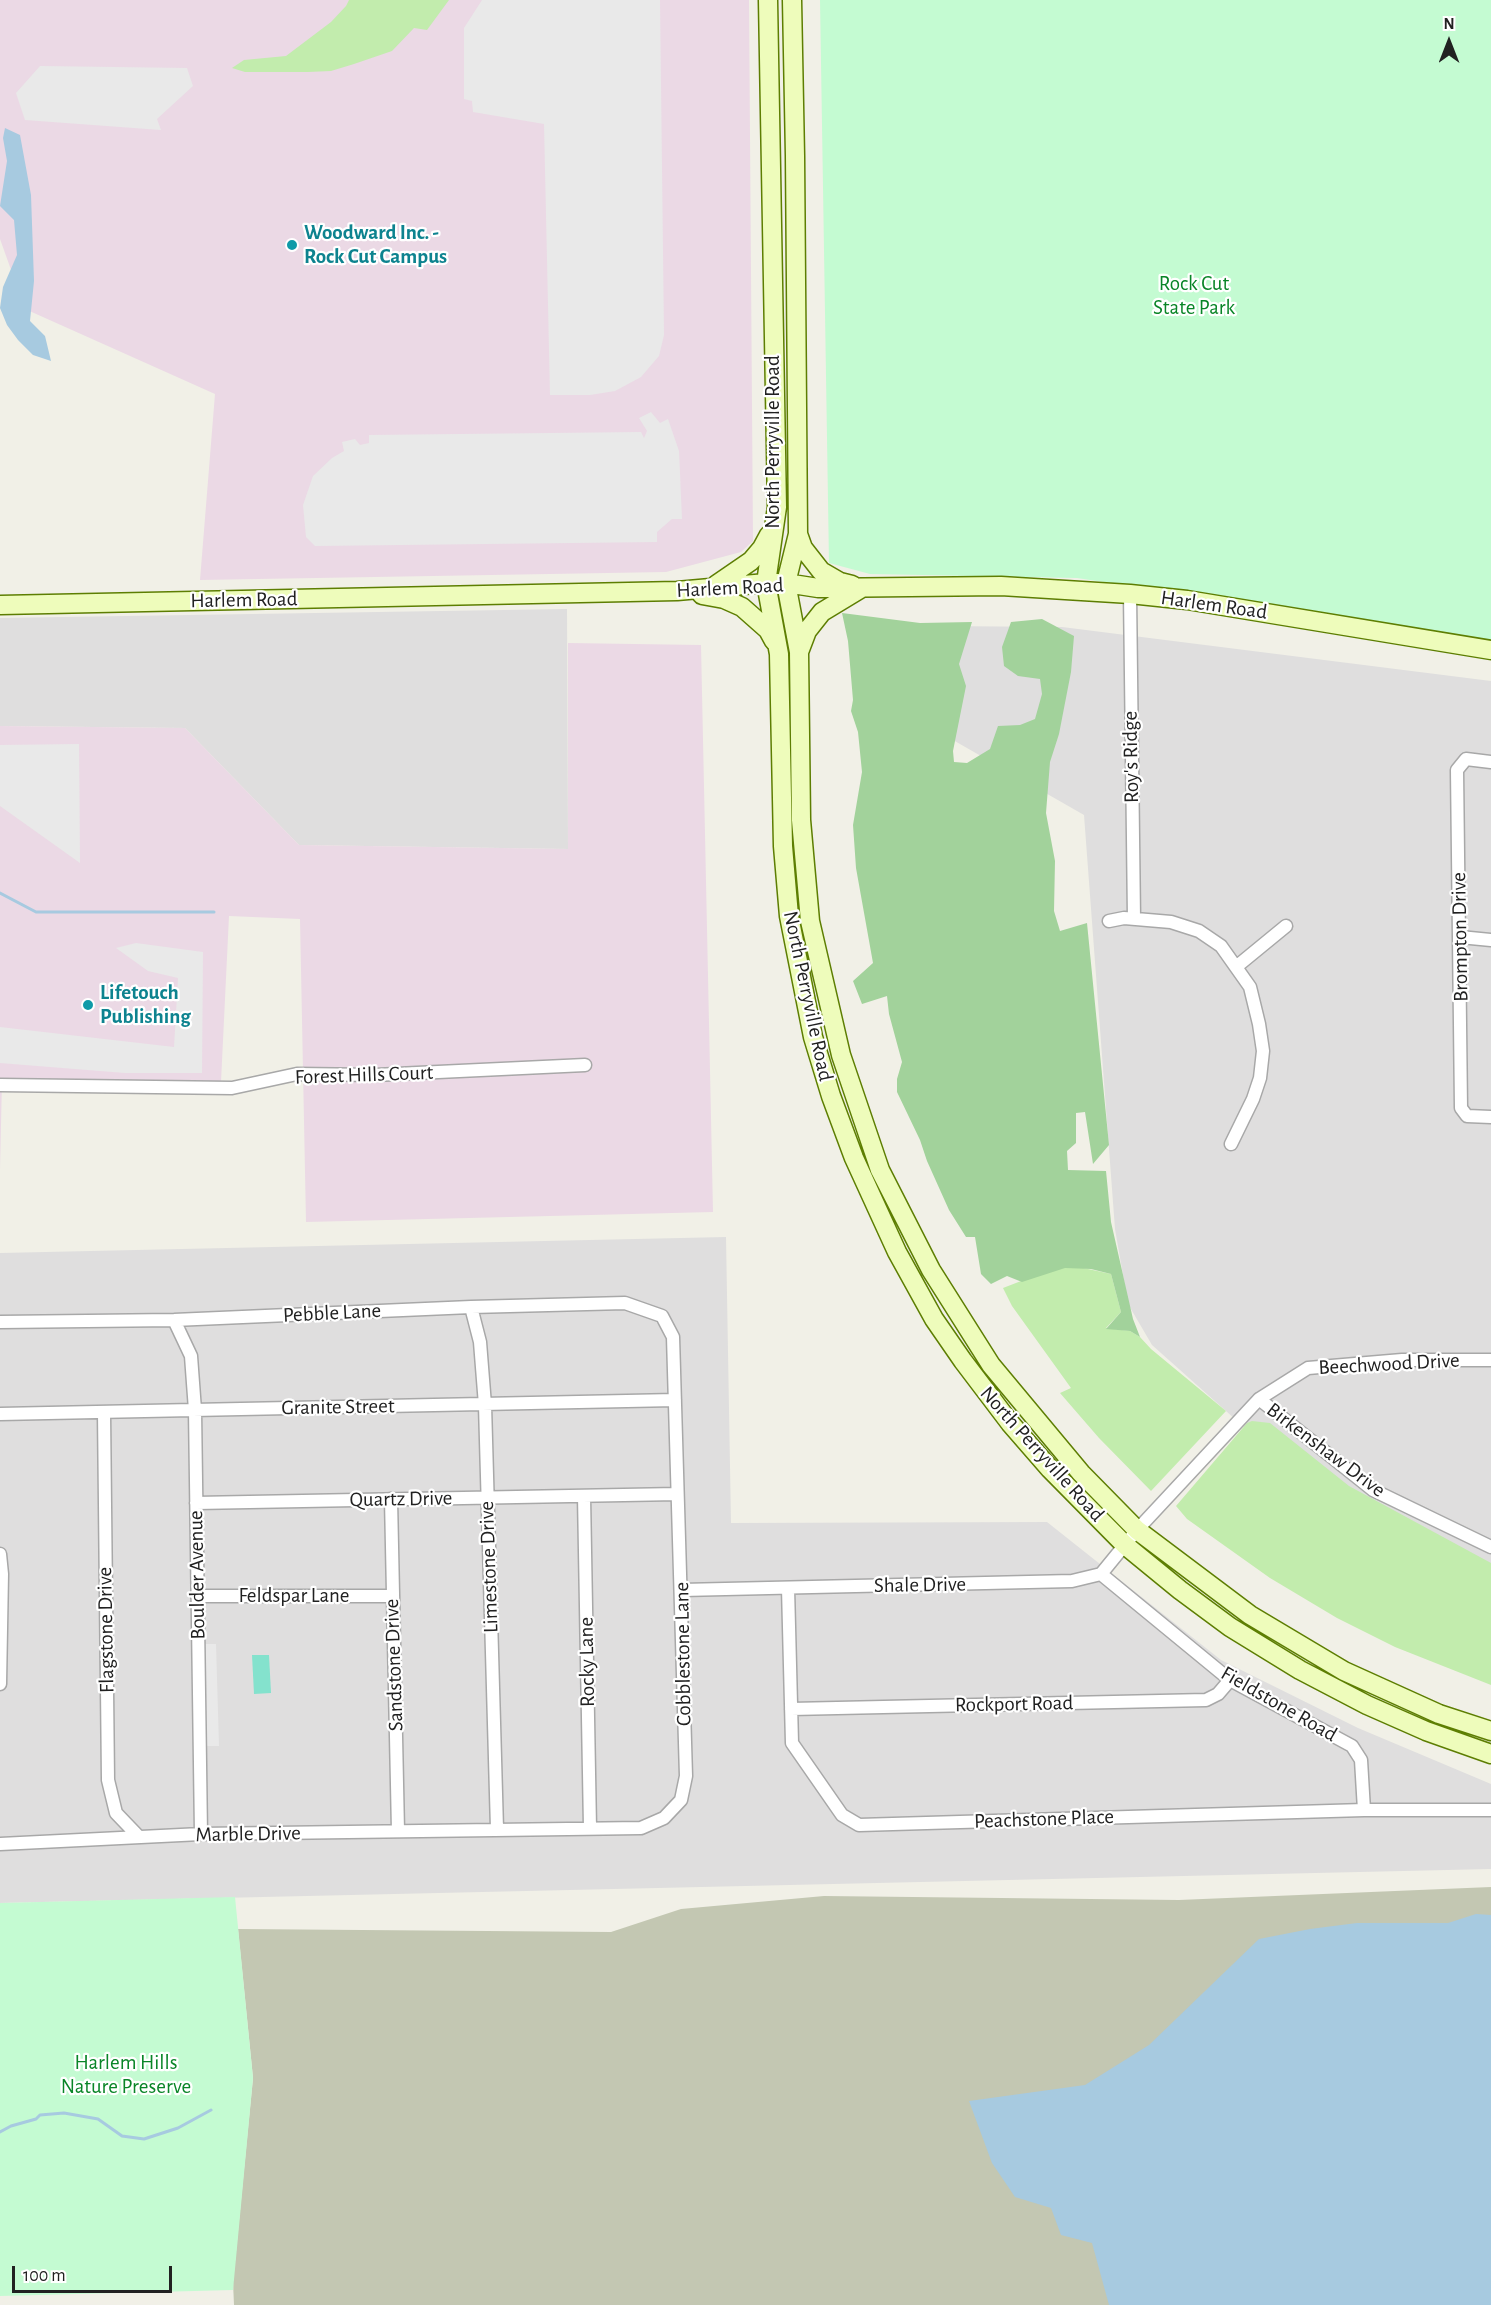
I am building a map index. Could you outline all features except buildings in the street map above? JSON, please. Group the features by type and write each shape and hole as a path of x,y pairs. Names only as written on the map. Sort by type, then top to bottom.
{"main road":[{"name":"North Perryville Road","path":"768,0 777,507 766,583 779,654 781,818 789,916 813,1037 831,1096 854,1158 897,1252 934,1319 963,1361 1010,1424 1050,1469 1125,1545 1205,1609 1280,1658 1366,1705 1426,1731 1491,1754"},
{"name":"North Perryville Road","path":"792,0 796,168 798,534 786,583 799,652 801,820 810,921 841,1055 880,1170 931,1270 991,1365 1081,1473 1137,1530 1250,1616 1344,1671 1438,1714 1491,1731"},
{"path":"677,591 713,586 751,561 762,548 777,507"},
{"path":"798,534 803,548 821,571 840,582 862,588"},
{"name":"Harlem Road","path":"0,605 677,591 766,583 786,583 818,588 1001,586 1187,600 1491,650"},
{"path":"799,652 807,631 822,612 862,588"},
{"path":"677,591 724,599 742,607 768,630 779,654"}],"street":[{"name":"Roy's Ridge","path":"1130,594 1134,919"},
{"name":"Brompton Drive","path":"1491,762 1467,759 1457,770 1461,1108 1467,1116 1491,1117"},
{"path":"1109,921 1134,919 1171,922 1199,931 1221,946 1250,987 1263,1051 1260,1078 1253,1099 1231,1144"},
{"path":"1236,967 1286,926"},
{"path":"1460,937 1491,940"},
{"name":"Forest Hills Court","path":"0,1085 232,1088 297,1074 375,1075 585,1065"},
{"name":"Pebble Lane","path":"0,1322 174,1320 471,1307 625,1303 662,1316"},
{"name":"Limestone Drive","path":"471,1307 480,1342 485,1405 497,1829"},
{"name":"Cobblestone Lane","path":"497,1829 641,1828 664,1818 681,1800 686,1776 673,1337 662,1316"},
{"name":"Boulder Avenue","path":"174,1320 191,1356 195,1410 201,1834"},
{"name":"Beechwood Drive","path":"1137,1530 1258,1399 1308,1368 1402,1360 1491,1360"},
{"name":"Birkenshaw Drive","path":"1258,1399 1373,1490 1491,1547"},
{"name":"Granite Street","path":"0,1414 675,1400"},
{"name":"Flagstone Drive","path":"104,1413 108,1780 116,1813 139,1837"},
{"name":"Quartz Drive","path":"196,1503 677,1494"},
{"name":"Rocky Lane","path":"584,1496 590,1828"},
{"name":"Sandstone Drive","path":"391,1499 398,1831"},
{"path":"1101,1574 1137,1530"},
{"path":"0,1554 2,1574 0,1684"},
{"name":"Shale Drive","path":"682,1590 1072,1581 1101,1574"},
{"name":"Fieldstone Road","path":"1101,1574 1230,1680 1352,1746 1360,1760 1364,1809"},
{"name":"Peachstone Place","path":"788,1588 792,1743 842,1815 859,1825 1364,1809 1491,1810"},
{"name":"Feldspar Lane","path":"197,1596 392,1596"},
{"name":"Rockport Road","path":"792,1709 1206,1700 1218,1694 1230,1680"},
{"name":"Marble Drive","path":"0,1845 201,1834 497,1829"}],"shaded area":[{"path":"0,0 749,0 753,541 741,552 666,572 200,580 215,394 25,309 0,239"},
{"path":"482,0 660,0 664,335 659,356 641,377 615,391 590,395 550,395 544,124 473,112 472,101 464,99 464,28"},
{"path":"40,66 187,68 193,86 157,119 161,130 25,120 16,93"},
{"path":"5,128 20,135 31,195 34,281 30,321 45,336 51,361 33,355 18,340 7,325 0,308 3,287 17,255 14,220 0,206 7,161 3,138"},
{"path":"651,412 660,423 668,419 679,451 682,519 672,519 657,532 657,542 315,546 306,537 303,505 313,476 332,458 344,451 342,442 355,439 360,445 369,443 369,435 641,432 644,438 647,431 639,418"},
{"path":"567,609 568,849 299,845 185,728 0,726 0,618"},
{"path":"938,626 1062,627 1491,681 1491,1585 1319,1494 1152,1345 1128,1304 1115,1229 1084,815 939,732"},
{"path":"568,643 701,645 713,1212 306,1222 300,919 229,916 221,1082 2,1080 0,1170 0,726 185,728 299,845 568,849"},
{"path":"79,744 80,863 0,806 0,745"},
{"path":"136,943 203,952 202,1073 125,1073 0,1063 0,1027 174,1047 178,978 148,971 116,948"},
{"path":"726,1237 731,1523 1047,1522 1221,1660 1358,1728 1491,1784 1491,1869 0,1903 0,1253"},
{"path":"203,1644 216,1644 219,1746 205,1746"},
{"path":"252,1655 269,1655 271,1693 254,1694"},
{"path":"1491,1887 1491,2305 234,2305 233,2282 253,2078 238,1929 611,1932 681,1909 824,1896 1179,1900"},
{"path":"1476,1914 1491,1915 1491,2305 1109,2305 1092,2243 1061,2235 1051,2208 1015,2197 992,2163 969,2101 1085,2085 1149,2045 1259,1939 1357,1923 1448,1923"}],"green space":[{"path":"349,0 449,0 427,30 414,28 392,51 354,64 331,71 308,72 245,72 232,68 244,60 286,56 331,22"},
{"name":"Rock Cut State Park","path":"820,0 1491,0 1491,641 1077,578 870,574 829,563"},
{"path":"842,613 920,623 972,622 959,664 966,686 953,751 954,762 967,763 990,749 998,726 1020,725 1035,719 1042,694 1040,679 1018,676 1004,666 1002,647 1011,622 1042,619 1074,636 1071,672 1059,734 1050,762 1046,813 1055,861 1054,911 1060,931 1087,923 1109,1145 1093,1164 1085,1112 1076,1113 1076,1143 1067,1151 1068,1170 1106,1171 1111,1222 1133,1319 1140,1337 1130,1331 1106,1329 1121,1312 1111,1274 1091,1269 1065,1268 1022,1282 1007,1276 991,1284 981,1274 975,1237 966,1237 949,1210 897,1092 897,1079 902,1062 889,1014 887,996 862,1004 853,981 873,963 856,868 853,825 862,772 858,732 851,711 853,700 848,641"},
{"path":"1065,1264 1111,1274 1121,1312 1106,1328 1130,1331 1140,1337 1151,1349 1226,1411 1151,1491 1099,1438 1060,1393 1071,1388 1012,1306 1003,1288"},
{"path":"1252,1421 1270,1423 1349,1486 1491,1563 1491,1685 1395,1647 1337,1618 1270,1578 1187,1519 1176,1506 1247,1423"},
{"name":"Harlem Hills Nature Preserve","path":"235,1897 253,2078 233,2290 0,2296 0,1903"}],"waterway":[{"path":"0,893 36,912 214,912"},
{"path":"0,2132 11,2126 36,2119 40,2115 64,2113 98,2119 122,2136 144,2139 178,2128 211,2110"}],"place":[{"name":"Woodward Inc. - Rock Cut Campus","path":"292,245"},
{"name":"Lifetouch Publishing","path":"88,1005"}]}
